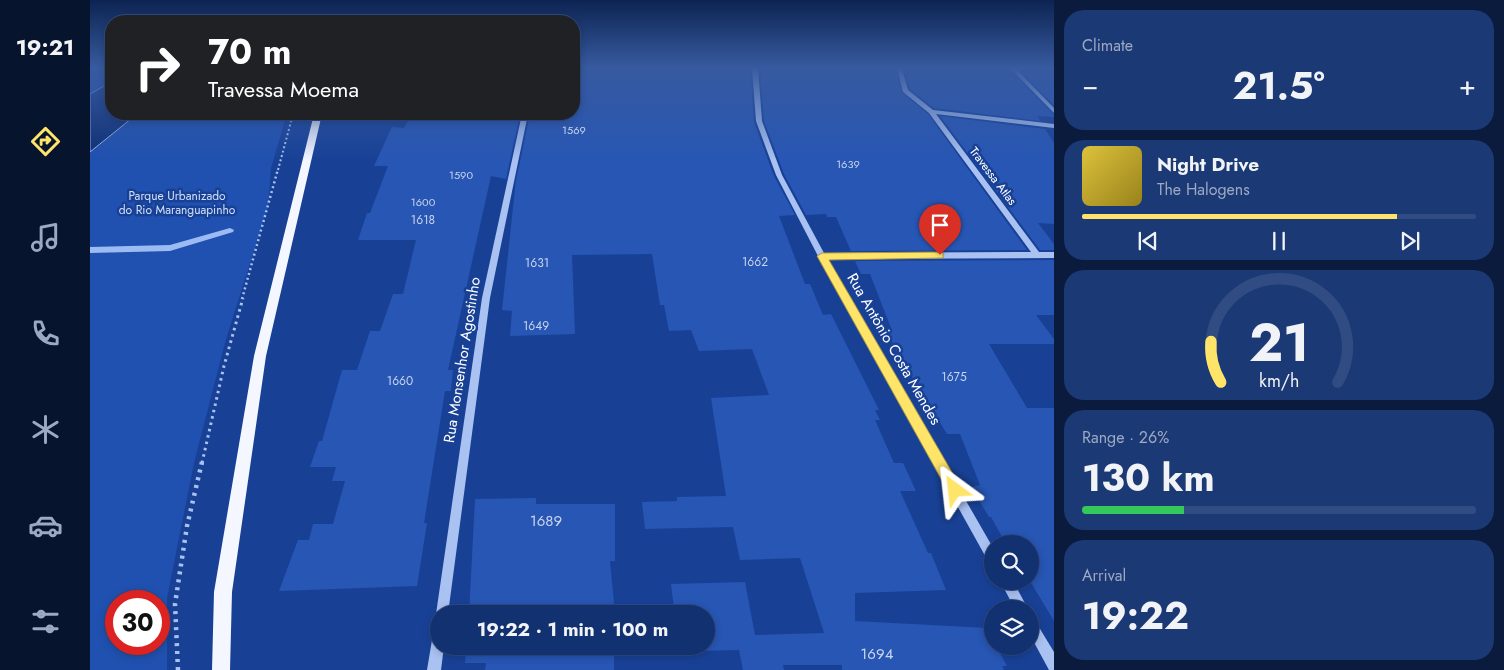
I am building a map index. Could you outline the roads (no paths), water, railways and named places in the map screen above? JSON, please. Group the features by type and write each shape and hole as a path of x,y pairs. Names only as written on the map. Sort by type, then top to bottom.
{"main road":[{"path":"221,670 223,592 260,356 317,120"}],"street":[{"name":"Rua Antônio Costa Mendes","path":"757,99 759,121 779,175 822,256 984,543"},
{"path":"1043,99 1054,111"},
{"name":"Rua Monsenhor Agostinho","path":"443,605 486,298 524,120"},
{"path":"822,256 1054,255"},
{"path":"1039,639 1054,665"},
{"path":"434,670 436,655"}],"lane":[{"name":"Travessa Atlas","path":"915,99 931,112 1037,255"},
{"path":"931,112 1054,126"}],"waterway":[{"path":"90,250 170,248 230,230"}],"park label":[{"name":"Parque Urbanizado do Rio Maranguapinho","path":"177,203"}]}
